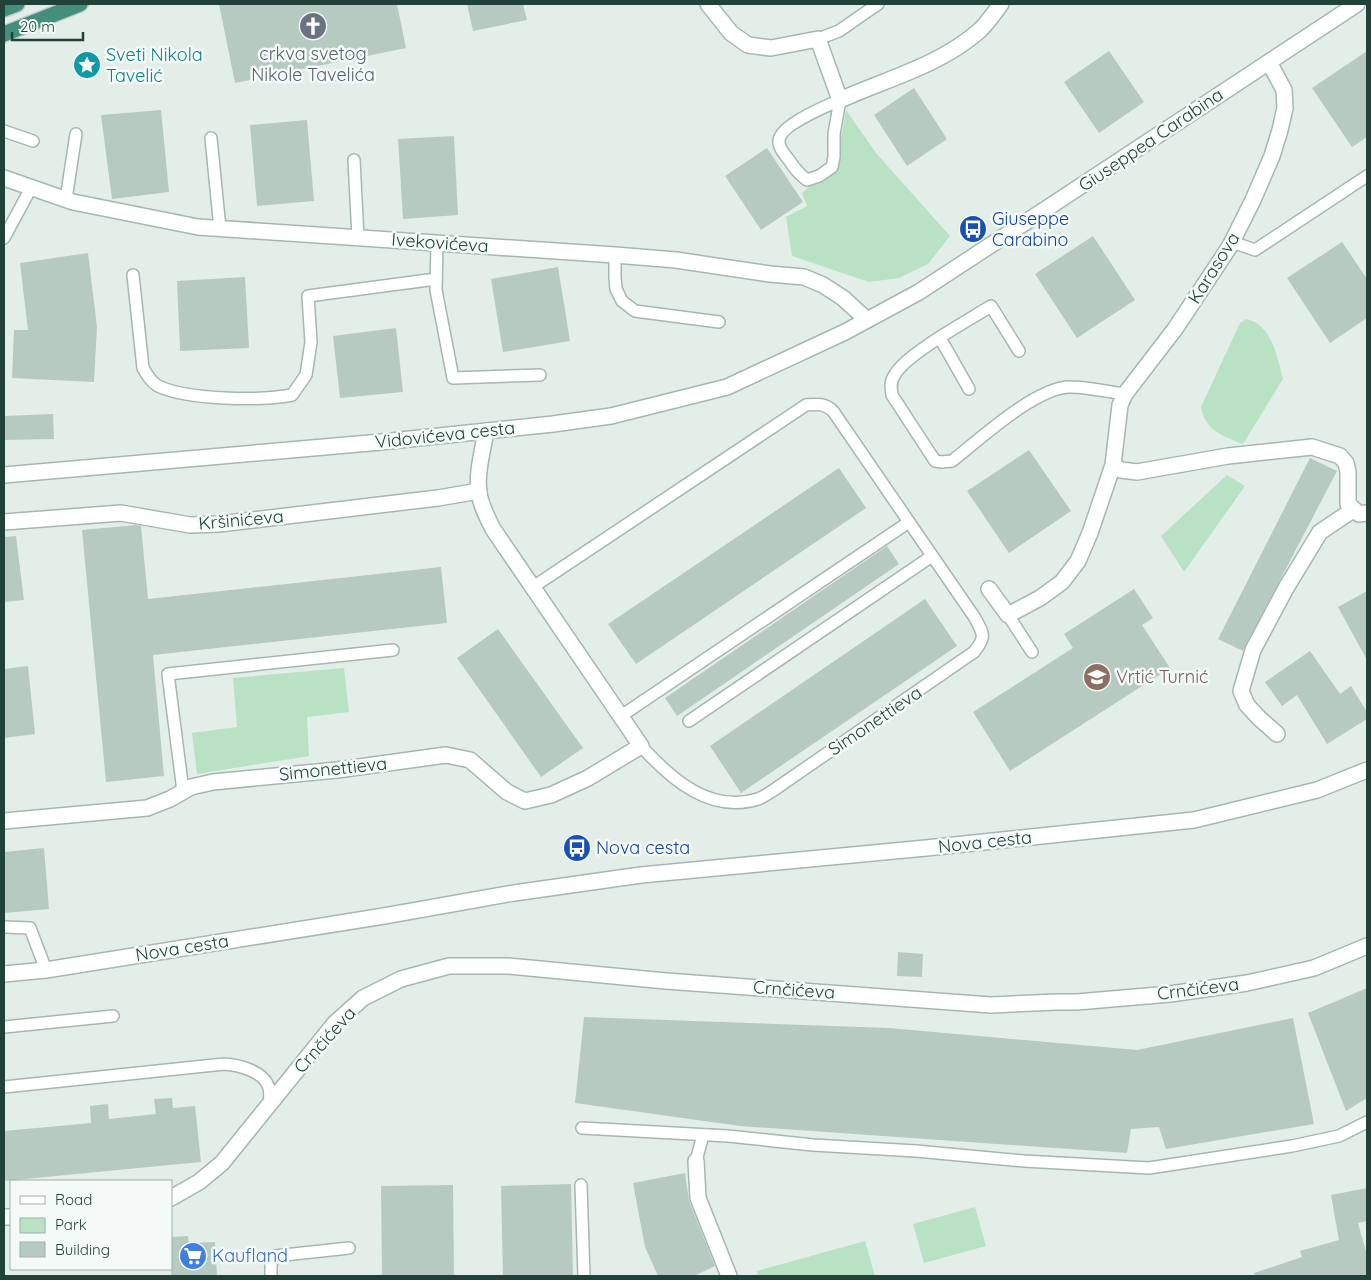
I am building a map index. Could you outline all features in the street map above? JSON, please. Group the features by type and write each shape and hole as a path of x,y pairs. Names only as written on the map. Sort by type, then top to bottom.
{"highway":[{"path":"4,10 17,4"},
{"path":"4,34 80,4"}],"street":[{"path":"708,4 730,33 748,45 771,48 818,39 840,100 919,68 954,48 980,30 1001,4"},
{"name":"Giuseppea Carabina","path":"868,320 919,292 1357,4"},
{"name":"Karasova","path":"1008,615 1040,598 1062,582 1078,561 1090,533 1113,465 1120,405 1124,394 1175,329 1232,242 1253,200 1272,156 1285,108 1284,90 1269,62"},
{"name":"Ivekovićeva","path":"4,178 66,200 126,214 198,227 616,254 804,277 823,285 844,298 868,320"},
{"name":"Vidovićeva cesta","path":"4,475 381,442 611,416 727,388 868,320"},
{"name":"Simonettieva","path":"4,821 147,808 170,799 191,786 213,782 337,770 446,755 470,760 507,792 524,801 551,795 588,778 641,746 493,529 484,510 479,491 480,468 486,431"},
{"path":"1113,465 1121,470 1137,472 1228,456 1312,447 1340,456 1346,463 1348,472 1348,504 1360,512 1320,532 1290,580 1252,650 1241,691 1247,705 1277,734"},
{"name":"Kršinićeva","path":"4,522 121,513 190,525 219,524 438,498 479,491"},
{"path":"989,589 1008,615"},
{"name":"Nova cesta","path":"4,974 46,970 641,874 926,848 1194,820 1317,790 1367,770"},
{"name":"Crnčićeva","path":"172,1197 199,1182 222,1163 335,1023 363,998 401,979 449,966 508,966 666,981 991,1005 1086,1001 1170,994 1247,983 1314,968 1367,946"},
{"path":"696,1161 698,1198 729,1276"}],"lane":[{"path":"818,39 839,31 878,4"},
{"path":"840,100 834,134 832,167 819,176 807,180 798,173 782,150 778,142 780,137 788,128 809,114 840,100"},
{"path":"4,131 33,141"},
{"path":"66,200 76,134"},
{"path":"211,138 220,228"},
{"path":"354,160 358,238"},
{"path":"1232,242 1255,250 1367,176"},
{"path":"4,238 31,188"},
{"path":"437,243 436,290 453,378 540,375"},
{"path":"616,254 614,277 616,289 622,301 635,310 719,322"},
{"path":"133,275 142,362 143,368 150,379 158,386 194,396 271,399 292,395 306,375 311,342 308,296 436,279"},
{"path":"1019,351 992,306 915,354 893,376 890,385 892,395 935,461 952,461 1036,397 1052,390 1071,387 1124,394"},
{"path":"940,338 969,388"},
{"name":"Simonettieva","path":"533,587 806,405 818,404 826,405 833,411 983,632 982,642 974,652 957,665 760,798 740,803 723,801 694,793 662,769 641,746"},
{"path":"621,716 910,522"},
{"path":"689,721 932,556"},
{"path":"1008,615 1032,652"},
{"path":"183,792 168,674 393,650"},
{"path":"4,927 30,928 46,970"},
{"path":"4,1027 113,1016"},
{"path":"4,1087 224,1064 247,1069 265,1080 269,1090 269,1105"},
{"path":"582,1128 704,1135 1024,1161 1149,1168 1292,1146 1339,1136 1367,1122"},
{"path":"696,1161 704,1135"},
{"path":"580,1185 584,1276"},
{"path":"271,1276 271,1264 275,1256 349,1248"}],"green space":[{"path":"846,110 876,153 950,236 928,264 899,278 869,282 792,256 786,217 807,206 802,193 828,171 842,133"},
{"path":"1246,319 1255,322 1268,334 1276,352 1283,379 1243,444 1216,432 1207,422 1201,407 1240,323"},
{"path":"1227,475 1245,486 1184,572 1161,536"},
{"path":"344,668 349,712 307,717 309,756 197,774 192,733 237,727 233,678"},
{"path":"975,1207 986,1246 924,1263 913,1224"},
{"path":"865,1241 875,1276 758,1276 757,1271"}],"building":[{"name":"crkva svetog Nikole Tavelića","path":"219,4 397,4 406,48 235,83"},
{"path":"467,4 523,4 527,20 473,31"},
{"path":"1109,51 1144,102 1099,133 1064,82"},
{"path":"1367,51 1367,137 1352,147 1312,88"},
{"path":"914,88 947,139 907,166 874,115"},
{"path":"161,110 169,192 112,199 101,115"},
{"path":"307,120 314,201 257,206 250,125"},
{"path":"454,136 458,215 403,219 398,139"},
{"path":"767,148 803,202 761,230 725,176"},
{"path":"1093,236 1135,300 1077,338 1035,274"},
{"path":"1342,242 1367,279 1367,318 1330,343 1287,278"},
{"path":"88,253 97,327 94,382 12,378 14,330 28,330 20,263"},
{"path":"558,267 570,341 503,352 491,279"},
{"path":"245,277 249,348 180,351 177,281"},
{"path":"396,328 403,392 340,398 333,336"},
{"path":"53,414 54,439 4,440 4,416"},
{"path":"1029,450 1071,511 1009,553 967,491"},
{"path":"1310,458 1337,471 1243,651 1218,639"},
{"path":"839,468 866,508 636,664 608,624"},
{"path":"141,526 148,599 441,567 447,623 153,655 164,776 106,782 82,530"},
{"path":"16,536 24,600 4,602 4,537"},
{"path":"887,546 899,564 677,716 665,698"},
{"path":"1134,589 1153,618 1142,625 1170,668 1010,771 973,712 1073,648 1064,634"},
{"path":"1367,591 1367,660 1338,607"},
{"path":"925,599 957,646 741,793 710,746"},
{"path":"498,629 583,748 541,777 457,658"},
{"path":"1310,651 1340,694 1351,686 1367,712 1367,719 1327,744 1297,695 1282,706 1265,682"},
{"path":"28,666 35,734 4,738 4,669"},
{"path":"44,848 49,909 4,913 4,852"},
{"path":"898,952 923,954 922,977 897,976"},
{"path":"1367,988 1367,1098 1346,1111 1308,1013"},
{"path":"584,1017 889,1028 1137,1050 1293,1018 1314,1124 1166,1149 1159,1127 1131,1129 1127,1153 740,1126 575,1103"},
{"path":"172,1098 173,1108 195,1106 201,1162 4,1181 4,1131 91,1123 90,1106 108,1104 109,1119 156,1114 154,1099"},
{"path":"685,1173 689,1201 715,1266 694,1276 658,1276 645,1247 633,1183"},
{"path":"571,1184 573,1276 503,1276 501,1186"},
{"path":"453,1185 454,1276 382,1276 381,1186"},
{"path":"1367,1188 1367,1221 1358,1223 1367,1255 1367,1276 1255,1276 1254,1273 1302,1257 1300,1251 1339,1240 1331,1195"},
{"path":"188,1236 189,1243 215,1242 217,1276 171,1276 172,1237"}],"place":[{"name":"crkva svetog Nikole Tavelića","path":"313,26"},
{"name":"Sveti Nikola Tavelić","path":"87,65"},
{"name":"Giuseppe Carabino","path":"973,229"},
{"name":"Vrtić Turnić","path":"1097,677"},
{"name":"Nova cesta","path":"577,848"},
{"name":"Kaufland","path":"193,1256"}]}
